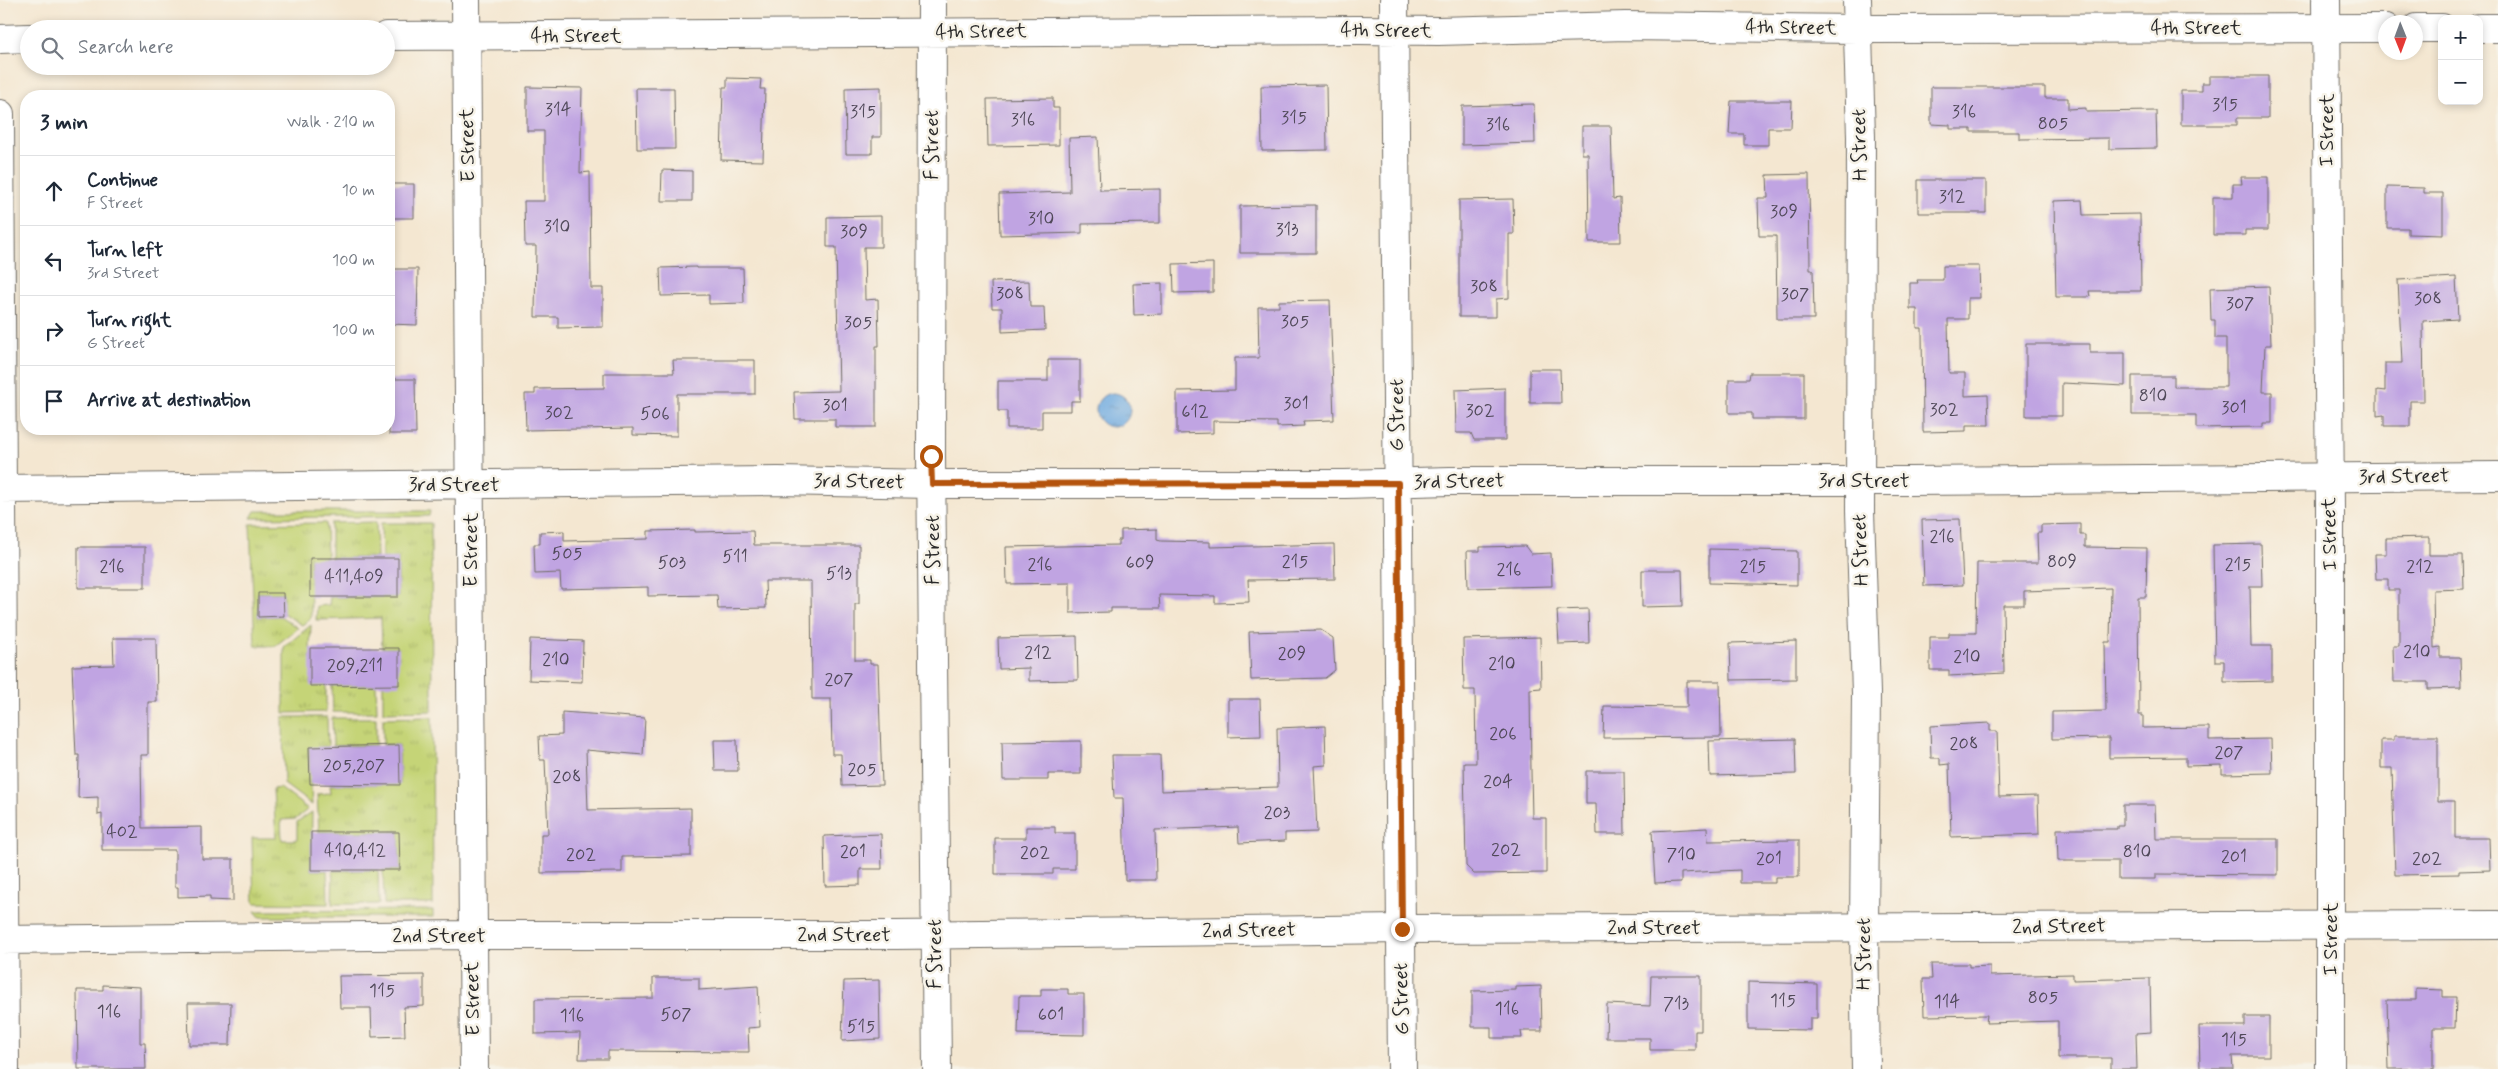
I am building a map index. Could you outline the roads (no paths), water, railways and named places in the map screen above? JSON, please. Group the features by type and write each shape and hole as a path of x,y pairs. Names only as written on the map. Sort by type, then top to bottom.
{"street":[{"name":"E Street","path":"466,0 474,1069"},
{"name":"F Street","path":"932,0 932,484 937,1069"},
{"name":"G Street","path":"1394,0 1402,1069"},
{"name":"H Street","path":"1857,0 1861,137 1860,481 1866,693 1864,929 1866,1069"},
{"name":"I Street","path":"2326,0 2331,925 2330,1069"},
{"name":"4th Street","path":"395,36 1394,31 1626,26 1858,29 2378,28"},
{"path":"2423,28 2438,28"},
{"path":"2483,28 2498,28"},
{"path":"0,39 20,38"},
{"path":"0,114 2,940 5,1069"},
{"name":"3rd Street","path":"1,489 778,481 932,484 1398,483 1450,481 1860,481 2498,476"},
{"name":"2nd Street","path":"2,940 1402,929 1864,929 2498,925"}],"water":[{"path":"1113,393 1120,394 1125,398 1129,403 1129,417 1125,422 1120,426 1113,427 1106,426 1101,422 1097,417 1096,410 1097,403 1101,398 1106,394"}]}
